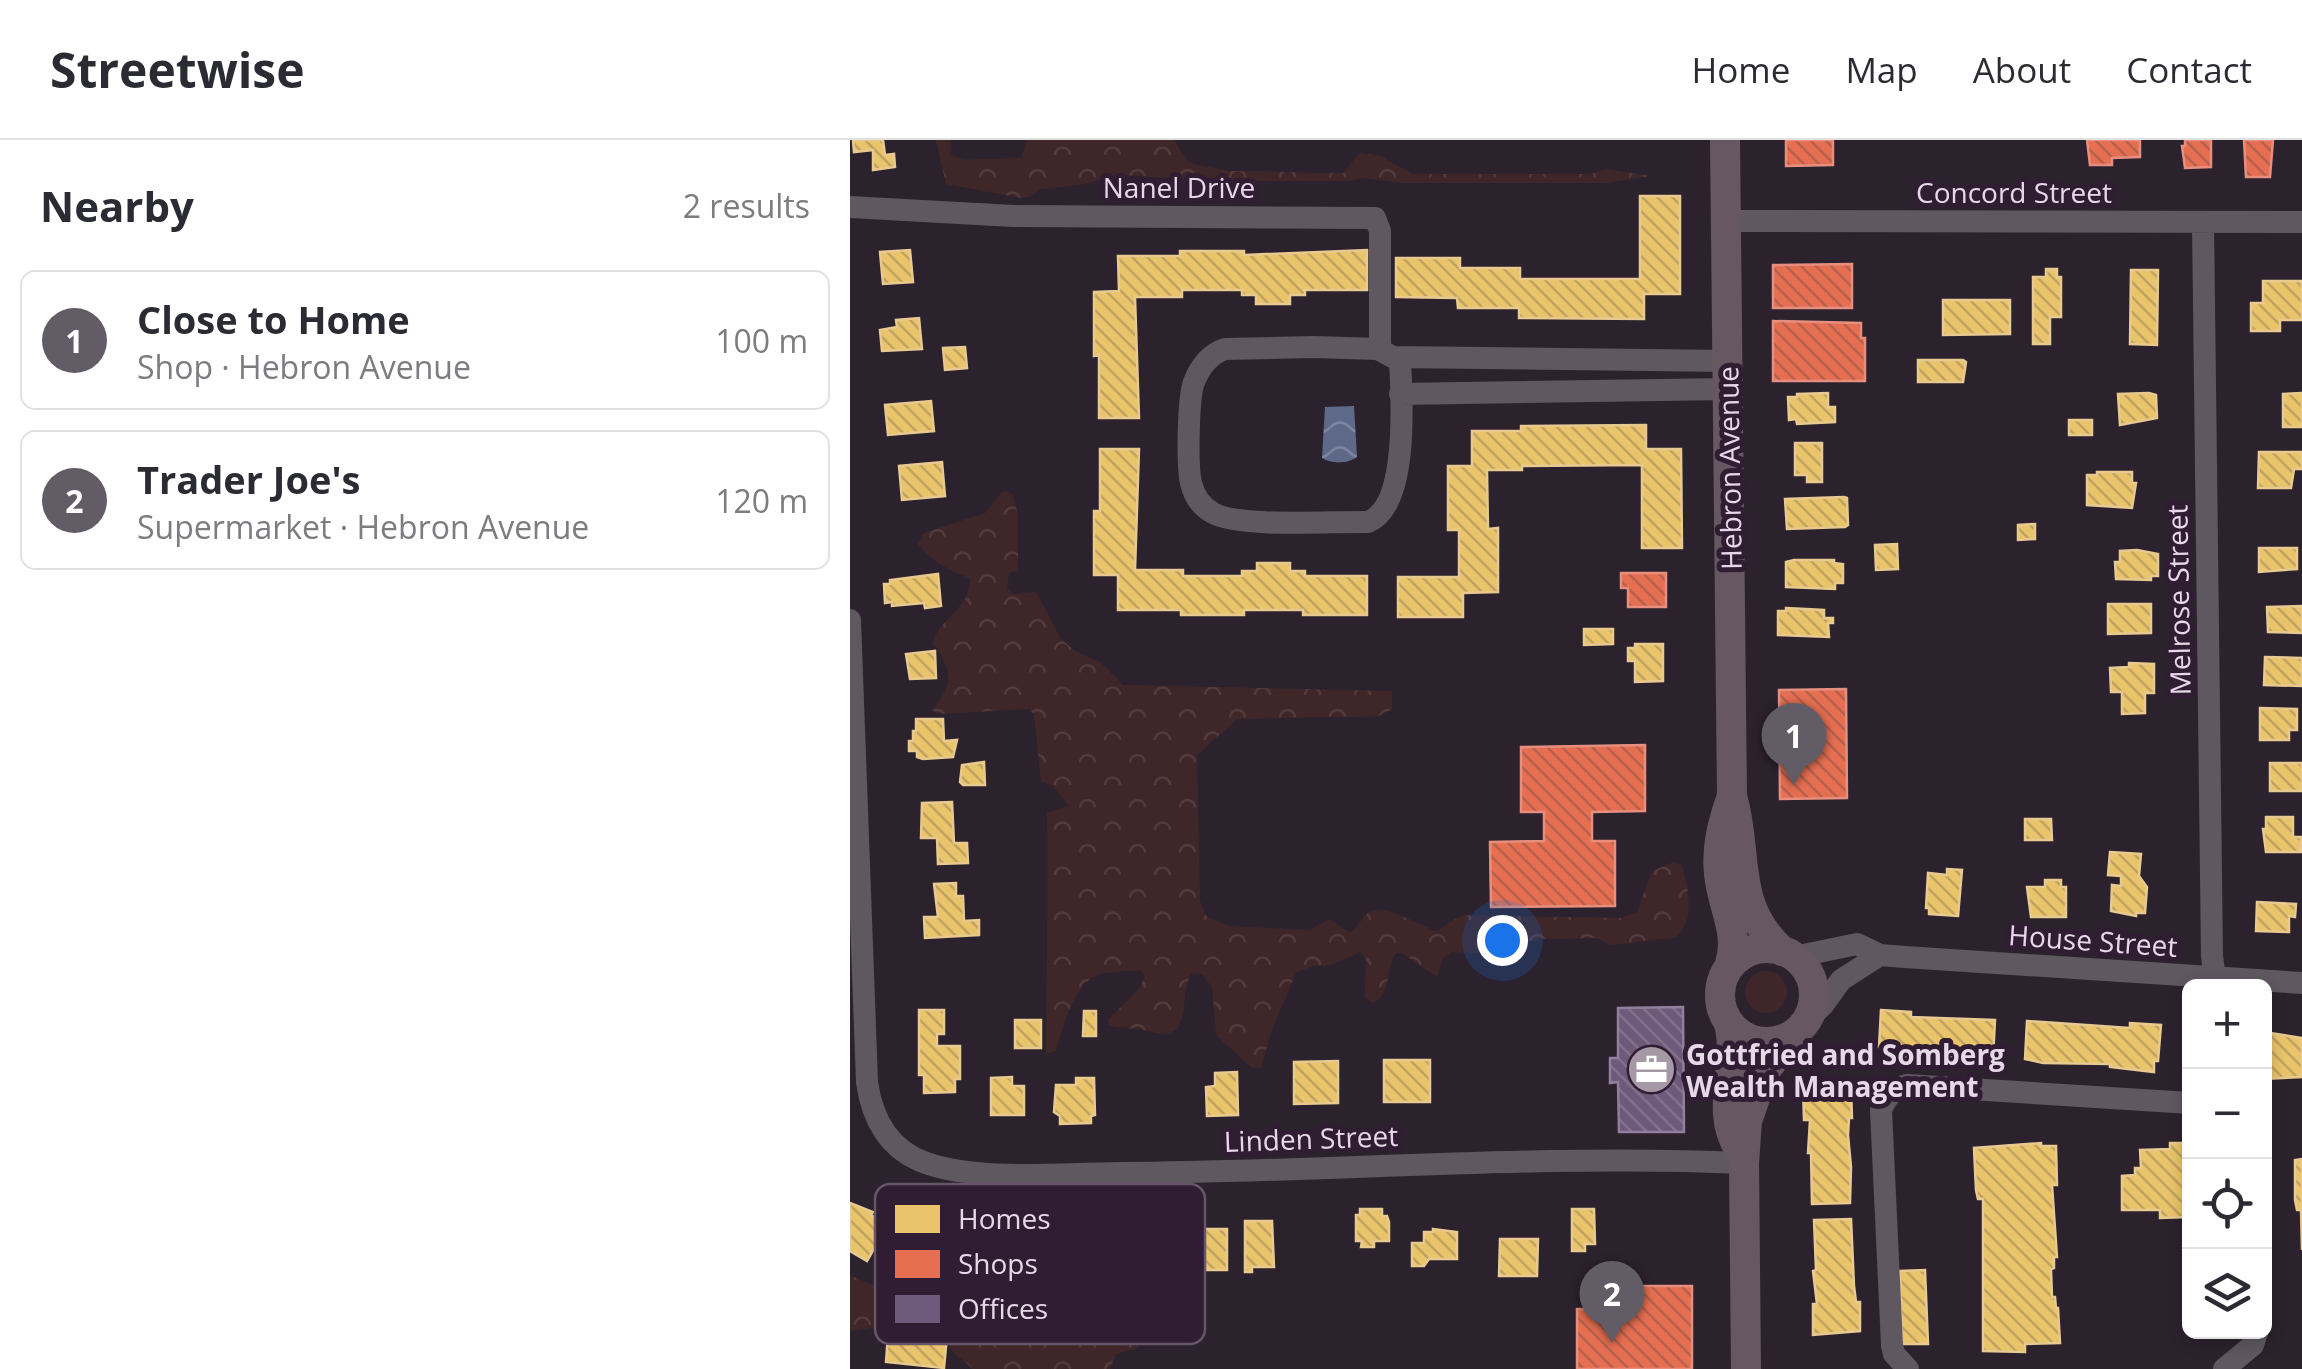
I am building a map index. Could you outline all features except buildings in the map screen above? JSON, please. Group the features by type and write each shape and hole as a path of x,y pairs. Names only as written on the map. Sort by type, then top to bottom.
{"main road":[{"name":"Hebron Avenue","path":"1725,140 1732,796 1740,826 1743,879 1750,908 1769,938 1788,954"},
{"name":"Hebron Avenue","path":"1729,968 1734,933 1721,888 1718,853 1721,828 1732,796"},
{"path":"1744,1159 1727,1121 1734,1059 1720,986 1729,968 1750,951 1762,948 1788,954 1804,966 1812,984 1812,1004 1799,1028 1773,1058 1756,1090 1747,1121 1746,1369"},
{"path":"1730,1024 1757,1041 1777,1041 1799,1028"}],"street":[{"name":"Nanel Drive","path":"850,208 1022,216 1374,218 1380,231 1388,353 1400,364 1396,483 1374,520 1231,519 1209,511 1195,495 1190,476 1191,396 1199,372 1213,354 1236,348 1388,353 1728,375"},
{"name":"Concord Street","path":"1726,221 2302,222"},
{"name":"Melrose Street","path":"2203,222 2212,979"},
{"path":"1400,394 1728,375"},
{"name":"Linden Street","path":"850,620 865,1059 872,1108 889,1140 921,1162 978,1173 1744,1159"},
{"name":"House Street","path":"1788,954 1854,944 1867,946 1880,955 2182,981"},
{"path":"1799,1028 1841,980 1880,955"},
{"name":"House Street","path":"2272,983 2302,983"},
{"path":"1908,1369 1894,1354 1892,1345 1882,1110 1886,1097 1907,1084 2182,1101"},
{"path":"2224,1369 2253,1345 2255,1339"}],"green space":[{"path":"936,140 950,140 951,154 963,160 1021,158 1027,140 1174,140 1189,163 1229,171 1344,173 1359,153 1381,156 1412,174 1591,174 1605,169 1652,176 1606,183 1402,183 1364,178 1228,181 1120,175 1041,189 1021,198 946,184"},
{"path":"1007,491 1013,495 1018,515 1018,571 1009,573 1007,589 1014,594 1036,592 1061,639 1075,651 1100,662 1123,685 1392,691 1392,709 1379,716 1237,719 1197,755 1200,901 1206,916 1228,926 1310,930 1329,919 1350,933 1367,914 1382,910 1437,931 1462,915 1621,918 1637,912 1652,871 1674,862 1681,865 1686,883 1689,906 1685,926 1671,938 1611,945 1596,938 1541,939 1477,953 1452,952 1443,958 1437,977 1402,953 1396,953 1384,992 1375,1002 1365,996 1366,958 1360,952 1332,965 1312,966 1296,973 1271,1032 1261,1069 1251,1067 1216,1035 1212,987 1202,974 1191,974 1179,1026 1163,1034 1109,1025 1108,1020 1138,990 1145,977 1141,970 1100,974 1083,985 1066,1018 1056,1050 1046,1055 1047,813 1069,806 1053,786 1041,781 1034,714 1029,709 938,714 932,710 945,692 948,676 933,643 941,626 965,598 970,578 941,565 918,544 924,533 985,513"},
{"path":"1766,971 1781,977 1787,992 1781,1007 1766,1013 1751,1007 1745,992 1751,977"},
{"path":"850,1275 875,1287 875,1327 850,1331"},
{"path":"948,1344 1137,1344 1139,1348 1116,1354 1110,1369 972,1369"}],"water":[{"path":"1354,406 1357,457 1339,462 1322,458 1325,407"}],"place":[{"name":"Close to Home","path":"1794,785"},
{"name":"Gottfried and Somberg Wealth Management","path":"1651,1070"},
{"name":"Trader Joe's","path":"1612,1343"}]}
